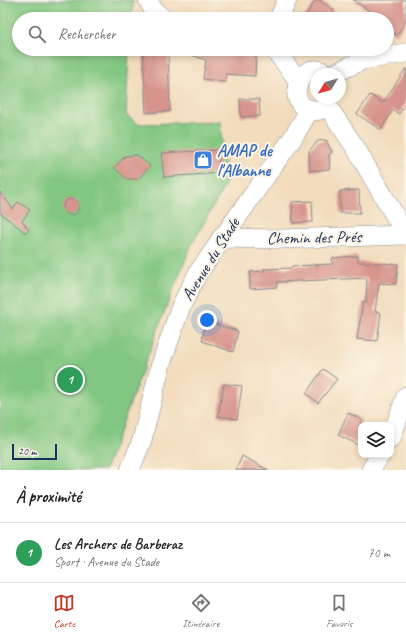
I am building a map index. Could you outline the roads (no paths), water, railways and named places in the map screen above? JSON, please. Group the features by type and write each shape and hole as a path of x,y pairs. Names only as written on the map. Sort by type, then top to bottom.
{"street":[{"path":"148,0 155,12"},
{"path":"282,12 287,0"},
{"path":"394,55 406,53"},
{"path":"279,56 298,80 310,72"},
{"path":"346,68 363,60 388,56"},
{"name":"Chemin des Prés","path":"221,238 281,239 406,235 355,147 324,105 303,106 296,95 298,80"},
{"name":"Avenue du Stade","path":"130,470 142,440 160,367 181,306 198,272 292,139 324,105"},
{"path":"394,430 406,396"},
{"path":"371,470 378,458"}],"place":[{"name":"AMAP de l'Albanne","path":"203,160"},
{"name":"Les Archers de Barberaz","path":"70,380"}]}
